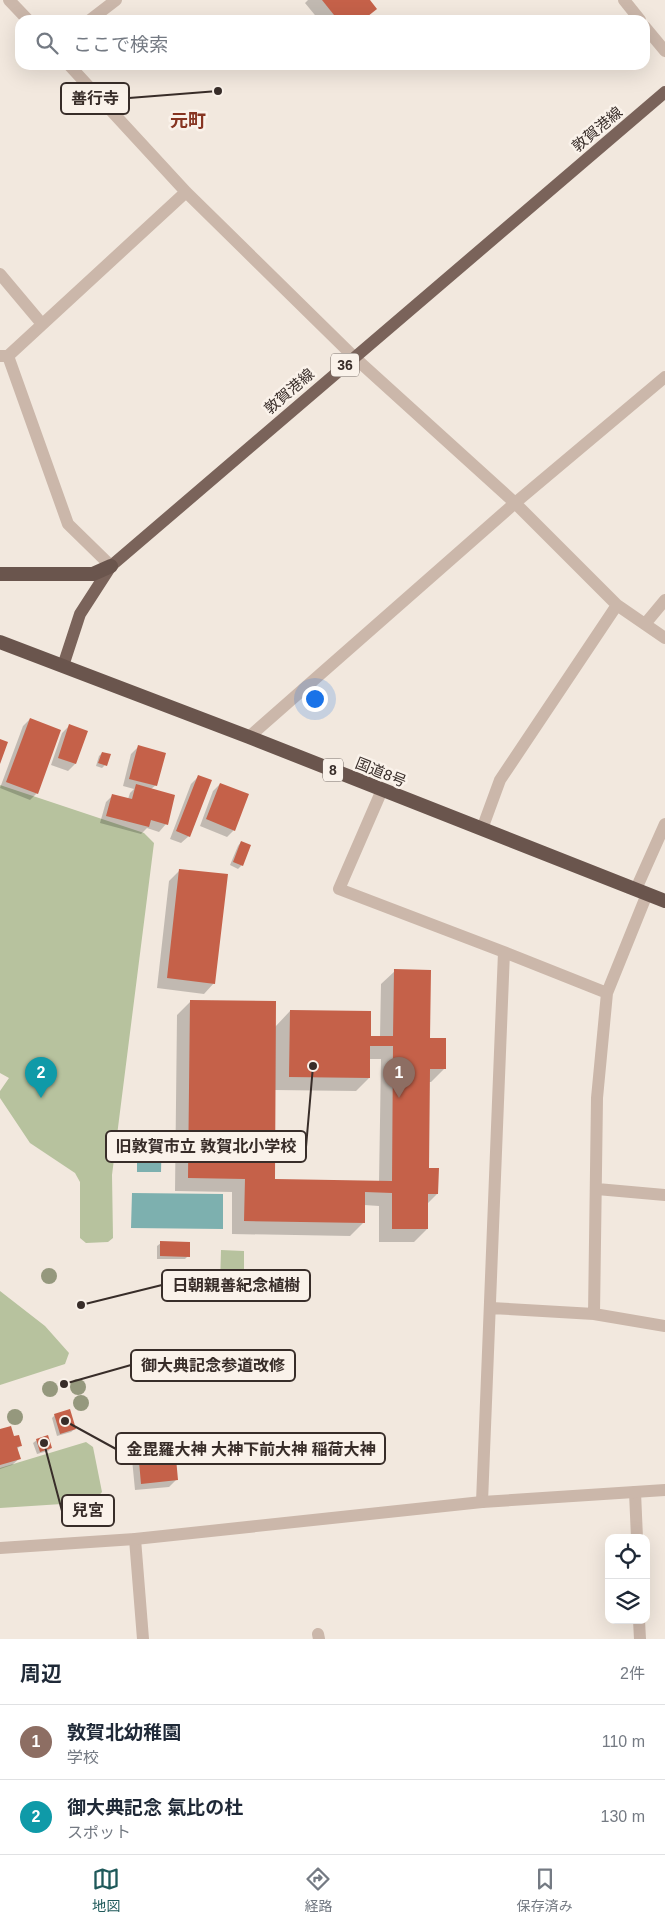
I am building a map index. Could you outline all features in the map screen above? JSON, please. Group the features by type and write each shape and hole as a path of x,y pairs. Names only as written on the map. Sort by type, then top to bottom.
{"highway":[{"path":"0,574 93,574 111,566"},
{"name":"国道8号","path":"0,642 249,736 665,901"}],"main road":[{"name":"敦賀港線","path":"63,666 80,614 111,566 665,92"}],"street":[{"path":"10,0 24,15"},
{"path":"96,15 116,0"},
{"path":"624,0 636,15"},
{"path":"650,33 665,52"},
{"path":"74,70 186,192 354,357 515,503 617,605 665,638"},
{"path":"111,566 68,524 4,356 42,324 186,192"},
{"path":"0,274 42,324"},
{"path":"249,736 515,503 665,376"},
{"path":"645,624 665,600"},
{"path":"482,829 500,780 617,605"},
{"path":"382,790 339,889 607,993"},
{"path":"594,1314 597,1098 607,993 665,824"},
{"path":"482,1502 504,952"},
{"path":"597,1189 665,1195"},
{"path":"491,1308 594,1314 665,1326"},
{"path":"0,1548 135,1540 482,1502 665,1490"},
{"path":"636,1492 637,1534"},
{"path":"135,1540 143,1639"},
{"path":"639,1624 640,1639"}],"green space":[{"path":"0,785 144,833 154,843 112,1175 113,1238 108,1242 86,1243 80,1238 80,1182 75,1173 30,1143 0,1098 0,1091 9,1078 0,1073"},
{"path":"221,1250 244,1251 244,1286 220,1286"},
{"path":"0,1291 45,1326 69,1353 65,1364 0,1385"},
{"path":"86,1442 93,1447 102,1492 93,1502 0,1508 0,1468"}],"water":[{"path":"137,1130 162,1130 161,1172 137,1172"},
{"path":"132,1193 223,1194 223,1229 131,1228"}],"building":[{"path":"322,0 370,0 377,9 369,15 334,15"},
{"path":"30,718 61,730 38,794 6,782"},
{"path":"69,724 88,731 76,764 58,758"},
{"path":"0,739 8,742 0,764"},
{"path":"138,745 166,753 157,786 129,779"},
{"path":"102,752 111,754 107,766 98,763"},
{"path":"198,775 212,780 190,837 176,831"},
{"path":"220,783 249,794 235,831 206,819"},
{"path":"136,784 175,795 168,825 151,820 149,827 106,816 112,794 132,799"},
{"path":"241,841 251,845 243,866 233,862"},
{"path":"179,869 228,874 215,984 167,978"},
{"path":"394,969 431,970 430,1038 446,1038 446,1069 430,1069 429,1168 439,1168 438,1194 428,1194 428,1229 392,1229 392,1193 365,1192 365,1223 244,1221 245,1179 188,1178 190,1000 276,1001 275,1179 392,1181 393,1046 370,1046 370,1078 289,1077 290,1010 371,1011 371,1036 393,1036"},
{"path":"160,1241 190,1242 190,1257 160,1256"},
{"path":"70,1409 76,1429 60,1434 54,1414"},
{"path":"11,1426 14,1436 19,1435 22,1446 17,1447 21,1459 0,1465 0,1429"},
{"path":"48,1435 52,1448 40,1452 36,1439"},
{"path":"175,1447 178,1480 141,1484 138,1450"}],"place":[{"name":"善行寺","path":"218,91"},
{"name":"旧敦賀市立 敦賀北小学校","path":"313,1066"},
{"name":"御大典記念 氣比の杜","path":"41,1098"},
{"name":"敦賀北幼稚園","path":"399,1098"},
{"name":"日朝親善紀念植樹","path":"81,1305"},
{"name":"御大典記念参道改修","path":"64,1384"},
{"name":"金毘羅大神 大神下前大神 稲荷大神","path":"65,1421"},
{"name":"兒宮","path":"44,1443"}],"district":[{"name":"元町","path":"188,121"}]}
